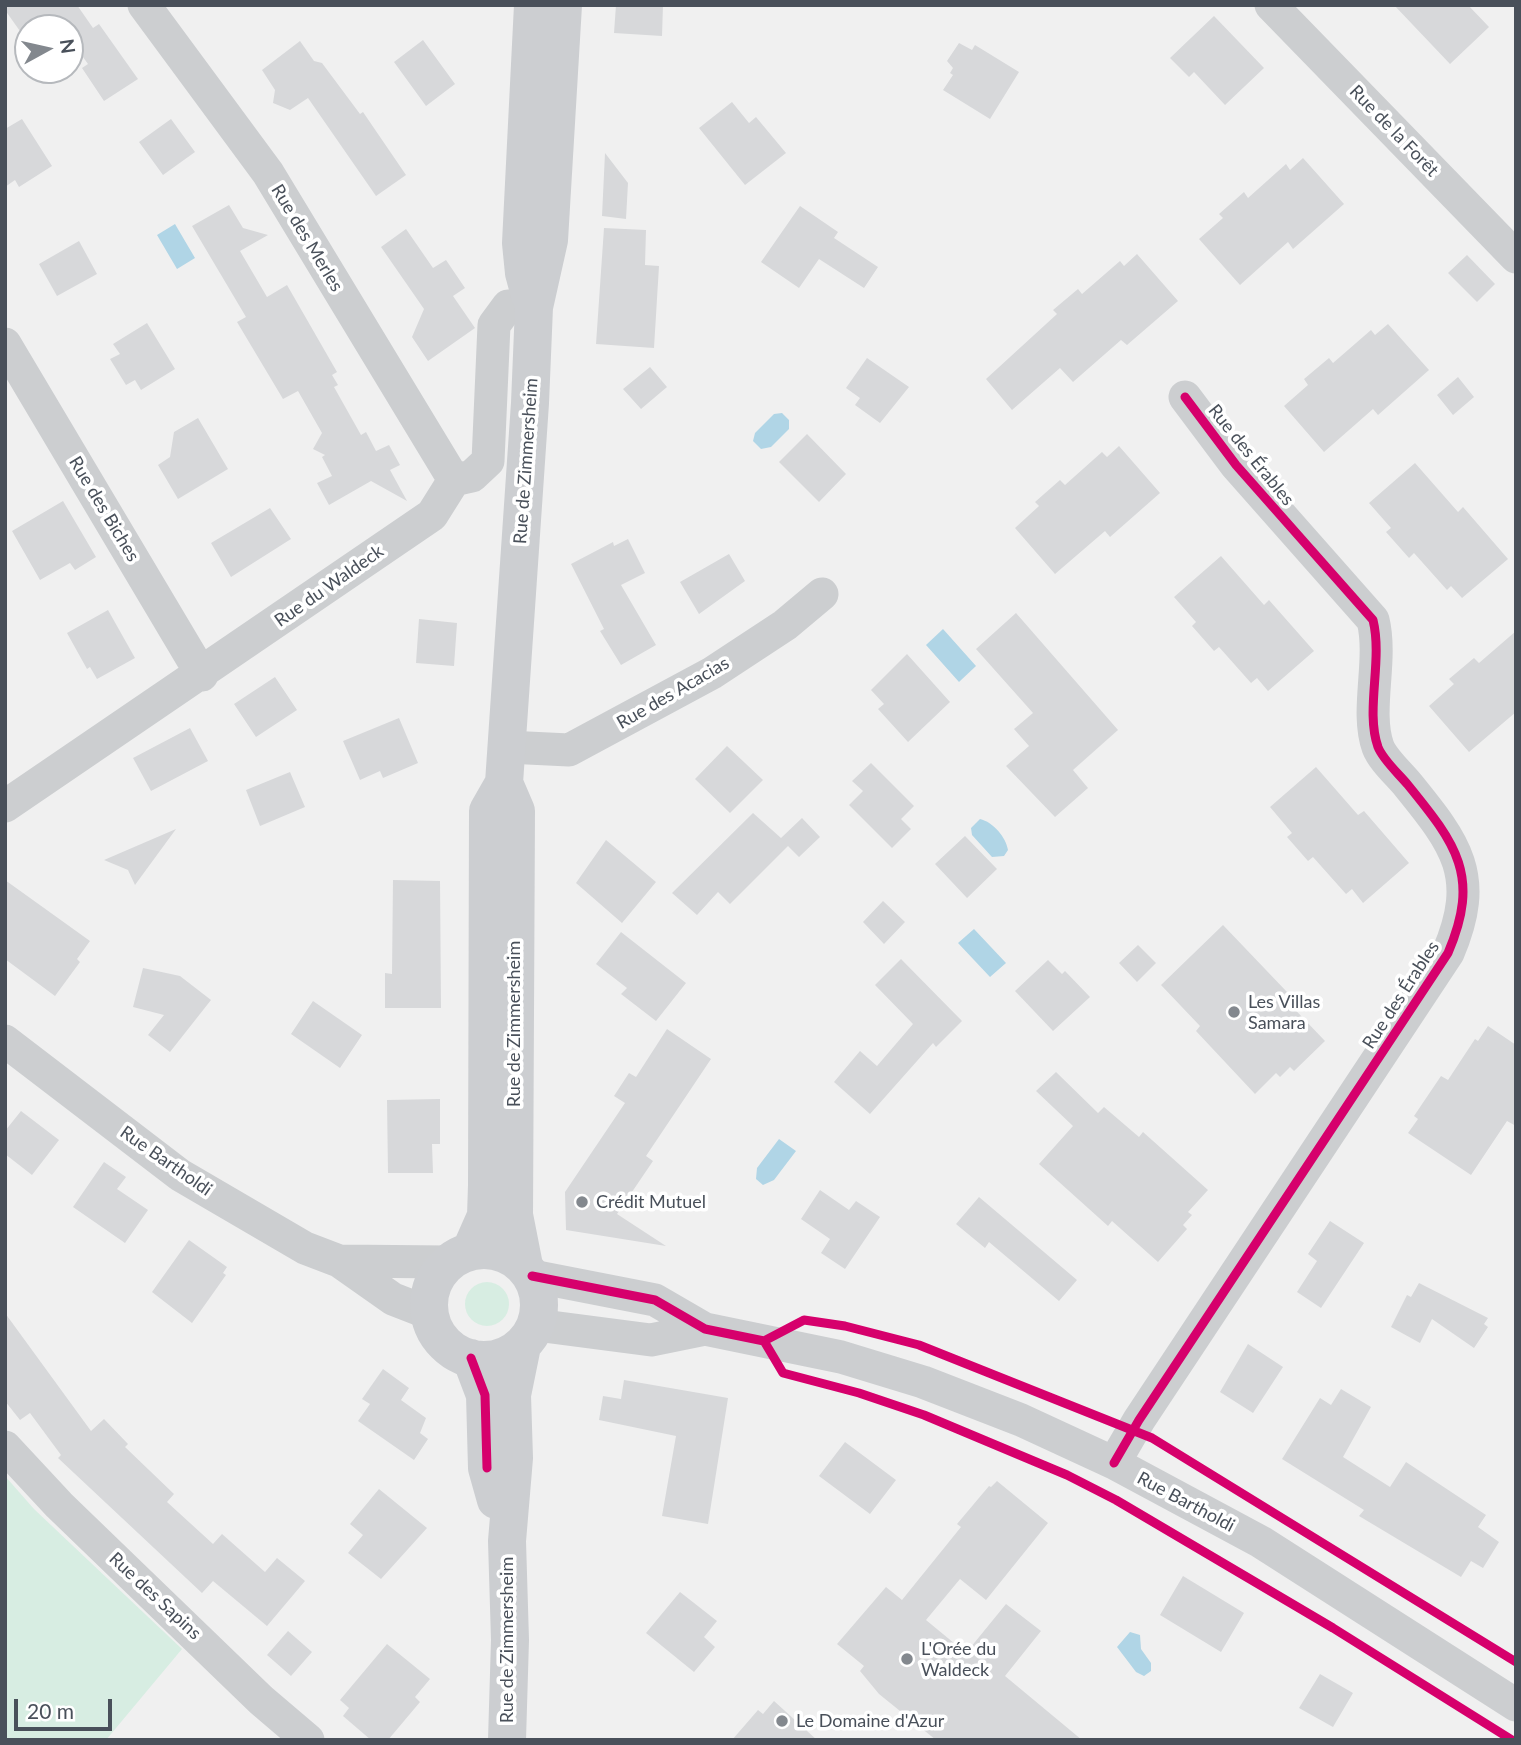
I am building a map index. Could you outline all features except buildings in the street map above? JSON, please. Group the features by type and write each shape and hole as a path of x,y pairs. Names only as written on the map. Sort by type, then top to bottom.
{"main road":[{"name":"Rue de Zimmersheim","path":"533,5 522,243 524,273 534,307"},
{"name":"Rue de Zimmersheim","path":"528,1271 514,1215 516,811 506,765 534,307 549,240 563,5"},
{"name":"Rue de Zimmersheim","path":"460,1256 486,1216 488,811 506,765"},
{"path":"499,1251 528,1271 540,1307 529,1335 499,1358 471,1358 443,1342 429,1313 433,1283 460,1256 499,1251"},
{"name":"Rue de Zimmersheim","path":"507,1740 510,1640 507,1541 514,1458 512,1395 529,1335"},
{"name":"Rue de Zimmersheim","path":"471,1358 485,1395 487,1468 507,1541"}],"street":[{"name":"Rue des Merles","path":"144,5 268,173 454,480"},
{"name":"Rue de la Forêt","path":"1271,5 1516,257"},
{"path":"454,480 472,476 488,461 494,325 508,306 534,307"},
{"name":"Rue des Biches","path":"5,344 202,675"},
{"name":"Rue des Érables","path":"1114,1463 1139,1420 1448,953 1459,929 1463,902 1462,878 1450,840 1379,749 1374,727 1379,643 1373,620 1236,465 1185,397"},
{"name":"Rue du Waldeck","path":"5,806 202,675 432,514 454,480"},
{"name":"Rue des Acacias","path":"506,765 569,750 712,673 785,625 822,594"},
{"name":"Rue Bartholdi","path":"5,1041 180,1175 293,1241 339,1261 393,1299 429,1313"},
{"name":"Rue Bartholdi","path":"339,1261 460,1256"},
{"name":"Rue Bartholdi","path":"528,1271 655,1300 705,1329 841,1357 923,1382 1021,1420 1114,1463 1261,1542 1516,1705"},
{"name":"Rue Bartholdi","path":"529,1335 651,1340 705,1329"},
{"name":"Rue des Sapins","path":"5,1447 59,1505 261,1699 308,1740"}],"green space":[{"path":"487,1282 503,1288 509,1304 503,1320 487,1326 471,1320 465,1304 471,1288"},
{"path":"5,1476 34,1509 182,1649 106,1740 5,1740"}],"water":[{"path":"175,224 195,258 177,269 157,235"},
{"path":"782,413 789,420 789,429 771,447 761,449 753,441 755,433 774,414"},
{"path":"943,629 976,666 959,682 926,645"},
{"path":"980,819 990,823 1002,835 1008,850 1004,856 992,857 972,835 971,828"},
{"path":"974,929 1006,963 990,977 958,943"},
{"path":"779,1139 796,1151 774,1180 763,1185 756,1179 757,1168"},
{"path":"1130,1632 1140,1635 1141,1649 1151,1663 1151,1671 1144,1676 1136,1672 1117,1647"}],"cycle path":[{"path":"1114,1463 1139,1420 1448,953 1458,926 1462,903 1463,882 1450,844 1425,806 1387,762 1378,747 1373,717 1376,652 1373,620 1236,465 1185,397"},
{"path":"532,1276 655,1300 705,1329 764,1341"},
{"path":"764,1341 804,1320 845,1326 919,1345 1152,1438 1516,1662"},
{"path":"764,1341 783,1373 859,1393 924,1415 1067,1475 1116,1500 1333,1628 1512,1740"},
{"path":"471,1358 485,1395 487,1468"}],"place":[{"name":"Les Villas Samara","path":"1234,1012"},
{"name":"Crédit Mutuel","path":"582,1202"},
{"name":"L'Orée du Waldeck","path":"907,1659"},
{"name":"Le Domaine d'Azur","path":"782,1721"}]}
